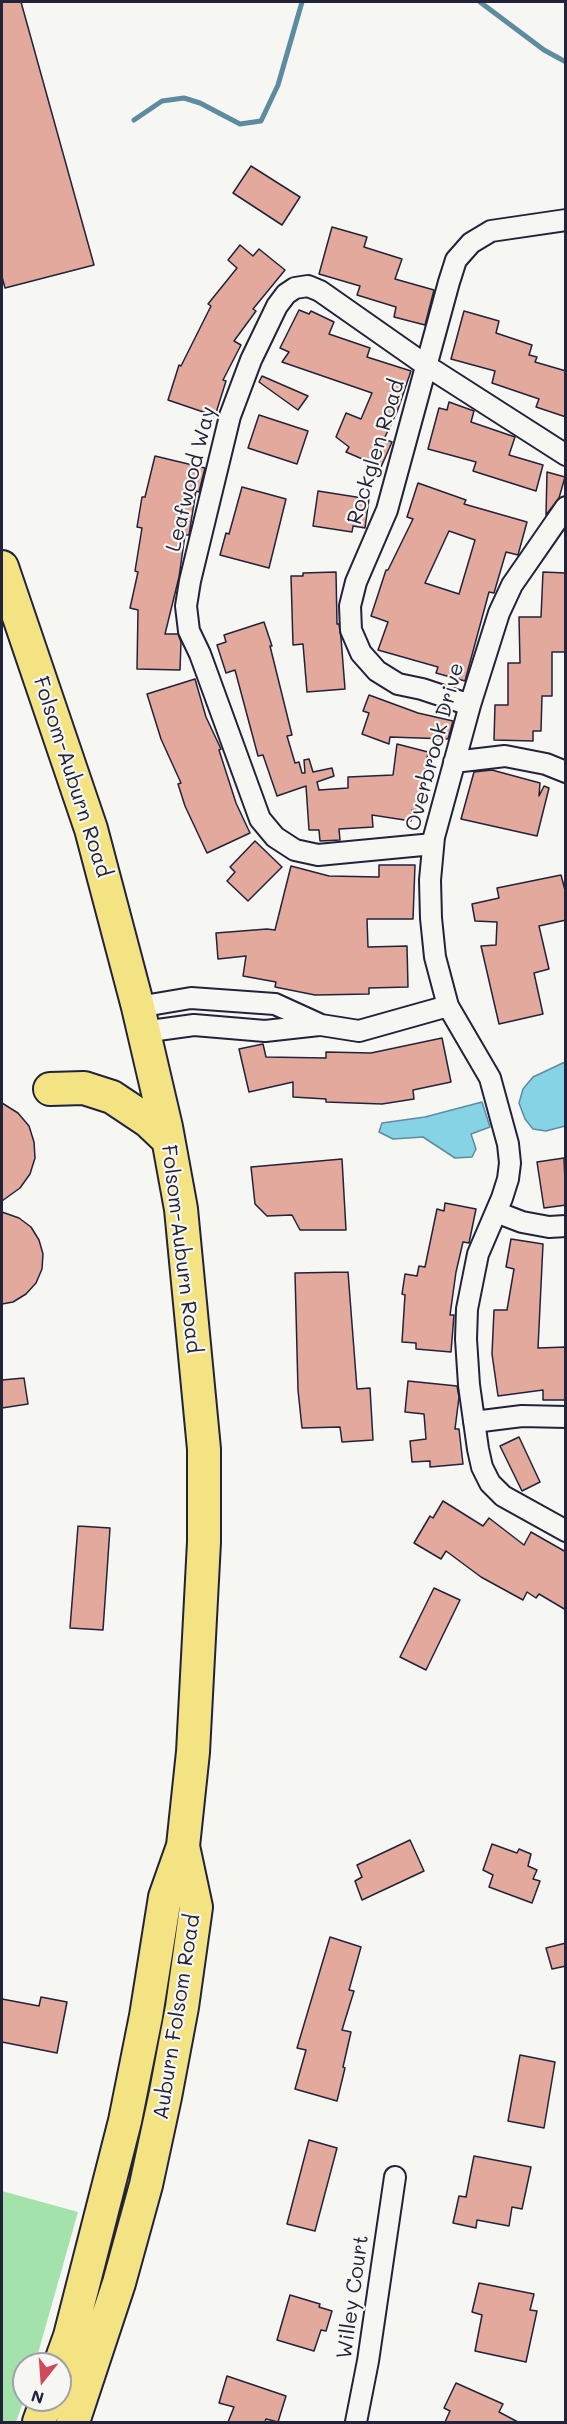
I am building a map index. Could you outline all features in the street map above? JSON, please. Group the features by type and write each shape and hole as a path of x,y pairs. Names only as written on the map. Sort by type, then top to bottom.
{"main road":[{"name":"Folsom-Auburn Road","path":"2,567 91,829 140,1019 168,1140 183,1232 205,1466 204,1542 194,1744 183,1846"},
{"path":"50,1089 84,1088 112,1097 148,1121 168,1140"},
{"name":"Auburn Folsom Road","path":"64,2352 122,2133 146,2016 165,1896 183,1846"},
{"name":"Auburn Folsom Road","path":"73,2422 119,2283 146,2185 165,2097 182,2007 196,1907 183,1846"}],"street":[{"name":"Rockglen Road","path":"470,705 422,689 398,684 377,671 361,653 351,630 350,606 356,582 387,510 448,282 456,260 471,243 490,231 566,220"},
{"name":"Leafwood Way","path":"433,844 318,855 295,849 275,837 260,819 200,654 189,631 186,606 230,416 250,360 269,321 286,294 295,288 308,286 320,291 427,366 566,455"},
{"name":"Overbrook Drive","path":"566,507 508,595 488,645 433,844 430,880 435,957 448,1006 490,1078 508,1144 510,1163 508,1179 478,1254 467,1309 466,1339 474,1422 482,1467 490,1483 502,1496 566,1531"},
{"path":"454,762 505,756 546,764 566,772"},
{"path":"140,1019 191,998 275,1004 321,1025"},
{"path":"140,1019 265,1031 321,1025 358,1031 448,1006"},
{"path":"496,1212 522,1222 549,1227 566,1226"},
{"path":"474,1422 522,1416 566,1417"},
{"name":"Willey Court","path":"356,2422 368,2361 394,2177"}],"green space":[{"path":"2,2191 78,2212 38,2352 12,2352 12,2412 20,2412 16,2422 2,2422"}],"water":[{"path":"565,1062 565,1126 546,1131 533,1129 525,1119 519,1103 523,1089 533,1077"},
{"path":"482,1102 490,1127 471,1134 476,1149 472,1157 455,1158 423,1137 393,1139 379,1132 382,1123 425,1117"}],"building":[{"path":"2,2 21,2 94,265 5,288 2,277"},
{"path":"251,166 300,197 282,225 233,193"},
{"path":"332,227 367,237 364,247 402,259 395,279 434,290 425,325 394,317 396,307 357,295 360,286 319,274"},
{"path":"240,245 253,256 259,249 285,270 253,309 256,311 234,341 241,345 223,380 226,381 215,416 168,400 179,365 181,366 211,306 208,304 237,268 228,260"},
{"path":"299,310 309,314 311,311 334,322 329,334 370,348 367,357 411,371 397,412 384,439 392,442 381,467 346,452 349,447 336,437 346,413 361,419 372,393 282,362 289,352 280,348"},
{"path":"464,311 499,321 496,333 532,345 529,355 537,357 535,362 566,371 566,417 536,407 539,399 492,383 495,371 451,359"},
{"path":"262,376 308,396 298,410 259,382"},
{"path":"449,402 474,411 471,422 515,437 509,455 543,465 536,491 473,471 476,462 428,449 439,408 447,410"},
{"path":"259,415 308,431 297,464 248,448"},
{"path":"155,456 205,468 199,492 196,491 189,535 185,535 179,577 165,634 178,634 181,642 180,670 137,669 138,610 130,608 138,572 135,571 142,528 137,527 142,497 145,497"},
{"path":"547,472 565,477 559,498 546,515"},
{"path":"418,483 466,500 464,504 527,522 518,555 506,552 494,593 489,592 465,681 436,673 438,667 378,650 388,622 371,616 386,570 413,519 407,517","holes":["449,531 475,540 459,594 425,583"]},
{"path":"242,487 286,499 269,568 220,555 226,533 229,534"},
{"path":"318,491 369,499 365,528 353,526 352,532 313,526"},
{"path":"336,572 337,624 339,624 341,638 345,689 307,692 303,644 293,645 291,576 303,576 303,573"},
{"path":"543,572 566,573 566,652 552,652 552,696 542,696 541,731 533,731 533,741 494,740 495,705 508,705 508,663 520,663 519,617 541,617"},
{"path":"264,622 272,646 270,646 292,735 287,736 295,763 299,762 302,773 305,773 304,760 309,759 313,772 332,768 334,776 317,782 319,790 348,788 348,777 393,775 397,744 428,752 419,810 412,810 411,821 372,815 373,827 339,829 340,840 320,841 319,830 309,830 306,786 277,796 263,755 258,756 235,670 226,673 217,645 226,642 224,635"},
{"path":"195,679 206,717 221,749 219,750 236,803 250,833 207,853 185,806 178,784 181,783 161,739 147,694"},
{"path":"369,695 418,713 453,721 448,739 390,737 389,744 362,734 369,713 363,711"},
{"path":"492,770 540,783 539,796 544,786 549,788 537,836 461,819 474,772"},
{"path":"255,841 282,867 248,901 227,881 235,872 230,867"},
{"path":"379,865 415,865 413,919 367,919 368,947 407,946 408,987 369,988 369,994 315,995 275,987 276,982 243,976 246,956 218,959 216,933 275,930 291,866 329,876 379,877"},
{"path":"561,875 566,894 566,920 539,926 549,969 534,973 543,1014 499,1024 481,946 496,945 497,922 475,921 472,904 499,898 497,888"},
{"path":"442,1038 451,1082 413,1090 414,1099 382,1104 326,1102 326,1099 293,1097 293,1082 249,1092 239,1049 263,1044 266,1057 326,1058 326,1052 371,1053"},
{"path":"2,1103 18,1113 29,1126 34,1142 35,1158 30,1174 20,1188 2,1201"},
{"path":"564,1158 566,1205 544,1208 537,1162"},
{"path":"342,1159 346,1230 300,1230 292,1215 267,1216 255,1204 251,1167"},
{"path":"445,1203 476,1209 469,1243 463,1242 456,1272 450,1315 454,1315 451,1352 416,1349 416,1343 402,1342 405,1295 402,1294 405,1274 417,1276 419,1266 425,1267 437,1209 444,1211"},
{"path":"2,1212 19,1218 31,1227 39,1240 43,1254 42,1269 36,1283 26,1294 13,1302 2,1304"},
{"path":"511,1239 543,1244 538,1348 566,1347 566,1400 543,1400 543,1390 498,1396 492,1354 494,1310 507,1310 514,1269 506,1267"},
{"path":"348,1272 357,1389 370,1388 373,1440 342,1442 340,1427 302,1428 298,1390 295,1273"},
{"path":"24,1378 28,1404 2,1408 2,1380"},
{"path":"408,1381 457,1386 459,1397 455,1429 459,1429 463,1464 430,1467 430,1461 412,1462 410,1441 426,1439 424,1414 405,1412"},
{"path":"519,1437 540,1482 522,1491 500,1446"},
{"path":"443,1501 483,1526 489,1518 524,1545 531,1532 566,1552 566,1610 539,1594 536,1598 527,1592 523,1600 481,1577 446,1551 441,1559 414,1543 430,1516 433,1518"},
{"path":"78,1526 110,1528 103,1630 70,1628"},
{"path":"434,1588 460,1600 426,1670 400,1657"},
{"path":"410,1840 424,1871 362,1900 355,1881 362,1877 357,1865"},
{"path":"492,1844 517,1853 519,1849 531,1854 528,1866 537,1870 533,1879 540,1881 532,1903 489,1887 493,1875 483,1870"},
{"path":"330,1937 361,1947 349,1990 354,1991 342,2030 351,2032 337,2101 295,2089 306,2050 297,2048"},
{"path":"566,1943 566,1966 552,1969 546,1948"},
{"path":"41,1997 67,2002 57,2053 2,2042 2,1999 39,2006"},
{"path":"520,2055 555,2062 544,2128 508,2121"},
{"path":"309,2140 337,2148 315,2231 287,2224"},
{"path":"474,2156 531,2167 522,2209 512,2207 509,2226 477,2220 476,2228 453,2223 459,2196 466,2197"},
{"path":"479,2283 534,2294 530,2310 537,2311 526,2362 475,2351 482,2315 472,2312"},
{"path":"290,2295 320,2304 319,2307 332,2311 326,2331 321,2330 314,2351 277,2340"},
{"path":"227,2376 286,2396 278,2422 266,2419 265,2422 228,2422 234,2407 219,2403"},
{"path":"456,2383 503,2404 499,2412 518,2422 445,2422 450,2411 444,2408"}],"waterway":[{"path":"134,120 162,101 184,98 200,103 240,124 261,121 278,85 302,2"},
{"path":"480,2 544,50 566,62"}]}
